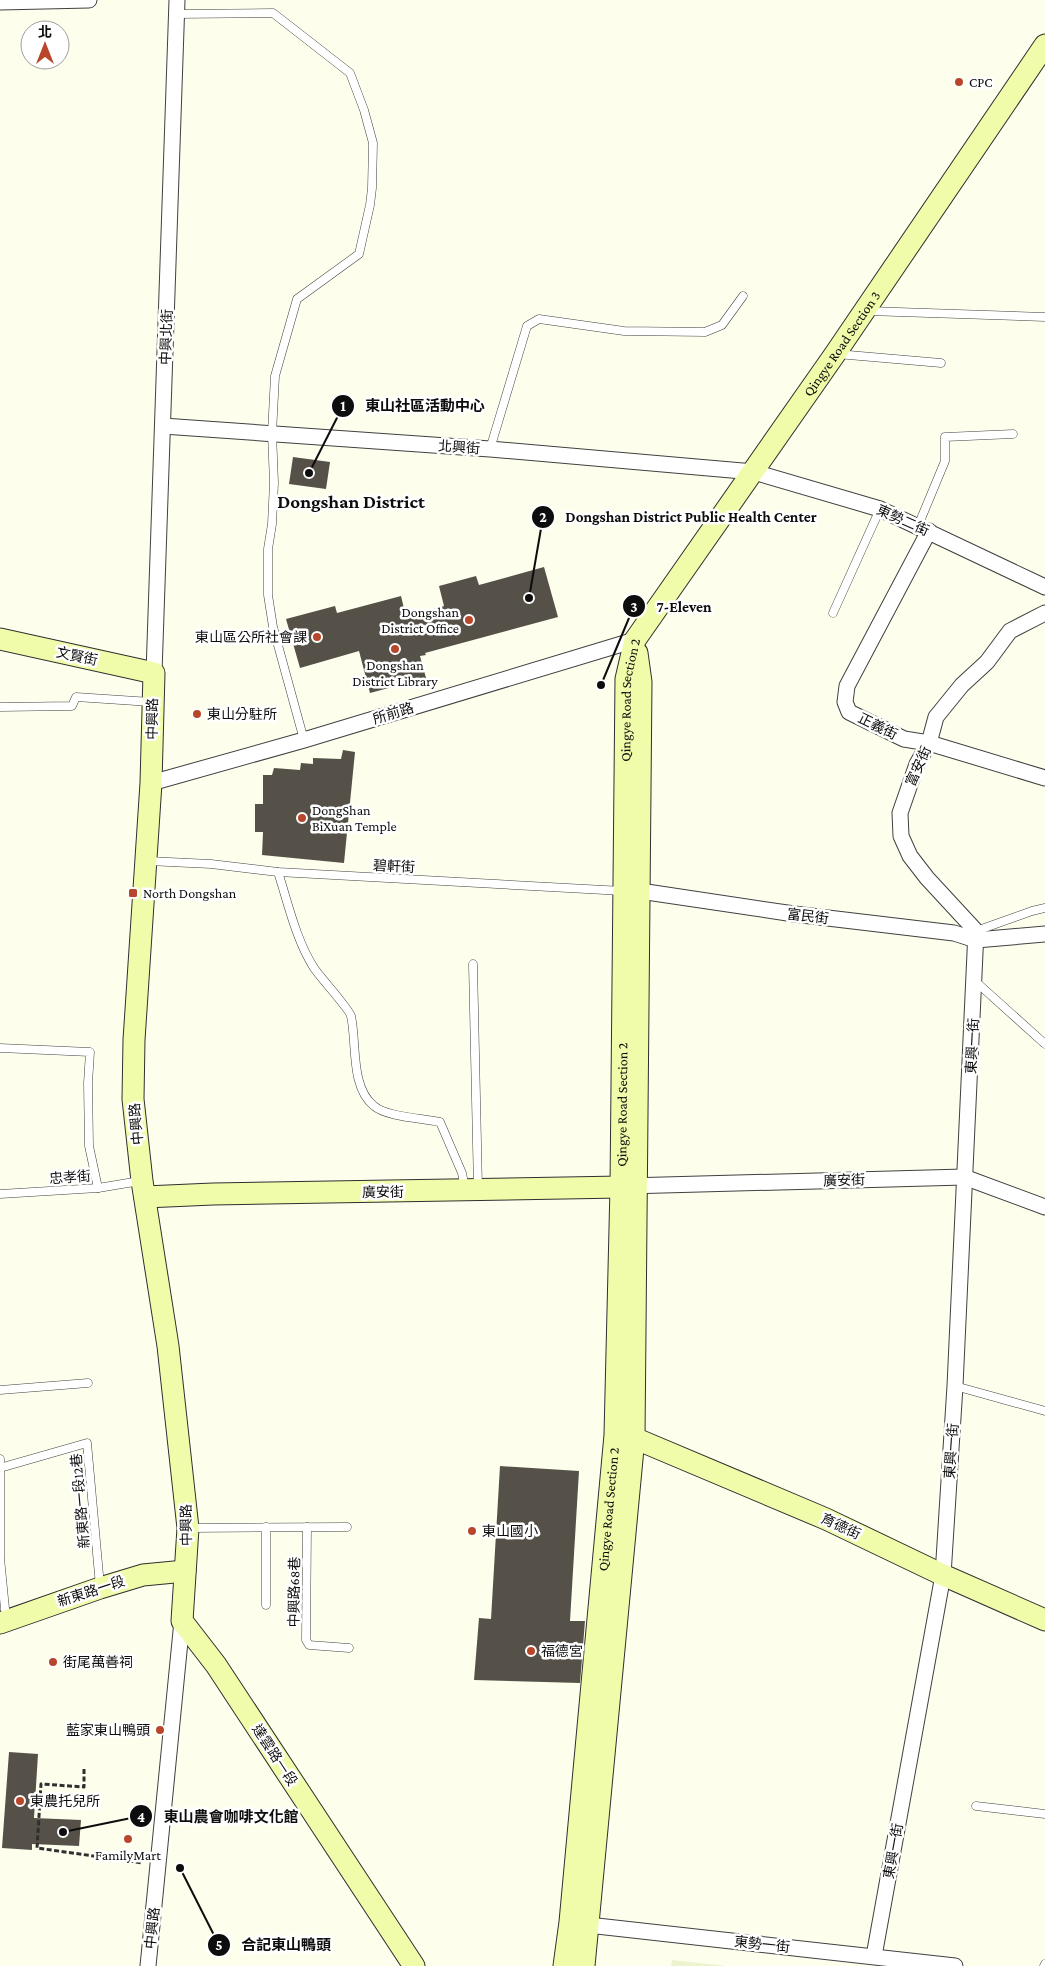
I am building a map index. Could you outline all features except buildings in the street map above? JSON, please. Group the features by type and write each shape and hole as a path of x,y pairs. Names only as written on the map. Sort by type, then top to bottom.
{"street":[{"path":"0,2 89,0"},
{"name":"中興北街","path":"154,673 176,7"},
{"name":"Qingye Road Section 3","path":"635,640 754,472 1045,45"},
{"name":"北興街","path":"163,426 490,449 754,472"},
{"name":"東勢二街","path":"754,472 880,508 1045,587"},
{"name":"正義街","path":"924,529 847,686 845,702 849,712 904,739 929,743 1045,778"},
{"name":"富安街","path":"976,936 910,856 901,836 899,817 917,764 929,743 936,716 962,685 986,662 1010,631 1035,620 1045,613"},
{"name":"文賢街","path":"0,639 154,673"},
{"name":"所前路","path":"151,783 304,740 635,640"},
{"name":"Qingye Road Section 2","path":"584,1966 580,1924 624,1437 629,1186 631,891 626,679 635,640"},
{"name":"中興路","path":"148,1966 182,1621 188,1528 168,1346 143,1189 133,1100 134,1040 151,783 154,673"},
{"name":"富民街","path":"631,891 794,914 976,936"},
{"path":"976,936 1045,934"},
{"name":"東興一街","path":"874,1956 943,1575 956,1386 976,936"},
{"name":"廣安街","path":"143,1189 213,1194 472,1191 964,1177 1045,1206"},
{"name":"育德街","path":"624,1437 826,1519 943,1575 1045,1620"},
{"name":"新東路一段","path":"3,1622 143,1575 185,1571"},
{"name":"達雲路一段","path":"182,1621 216,1665 414,1966"},
{"name":"Qingye Road Section 2","path":"564,1966 580,1924"},
{"name":"東勢一街","path":"580,1924 955,1966"}],"lane":[{"path":"176,7 273,13 350,73 364,110 373,143 372,196 359,254 297,299 275,376 272,434 274,483 272,524 268,549 268,595 273,627 304,740"},
{"path":"490,449 527,326 539,319 624,331 705,332 722,325 742,296"},
{"path":"863,311 1045,317"},
{"path":"835,354 941,362"},
{"path":"924,529 945,461 945,437 1013,434"},
{"path":"833,613 880,508"},
{"path":"0,706 72,706 76,697 153,702"},
{"name":"碧軒街","path":"147,861 211,864 278,872 631,891"},
{"path":"278,872 299,937 313,967 351,1014 358,1075 364,1096 374,1107 391,1114 440,1122 472,1191"},
{"path":"976,936 1032,911 1045,908"},
{"path":"472,1191 473,964"},
{"path":"975,981 1045,1044"},
{"path":"0,1048 90,1052 88,1083 90,1146 98,1188"},
{"name":"忠孝街","path":"0,1194 98,1188 143,1189"},
{"path":"0,1390 88,1383"},
{"path":"956,1386 1045,1411"},
{"name":"新東路一段12巷","path":"0,1468 87,1443 100,1588"},
{"path":"0,1459 0,1558 3,1622"},
{"path":"266,1527 266,1604"},
{"name":"中興路68巷","path":"307,1527 306,1640 309,1645 349,1648"},
{"path":"188,1528 347,1527"},
{"path":"976,1806 1045,1814"}],"path":[{"path":"84,1769 84,1787 41,1784 37,1848 158,1865"}],"green space":[{"path":"672,1960 727,1966 671,1966"}],"place":[{"name":"CPC","path":"959,82"},
{"name":"東山社區活動中心","path":"309,473"},
{"name":"Dongshan District Public Health Center","path":"529,598"},
{"name":"Dongshan District Office","path":"469,620"},
{"name":"東山區公所社會課","path":"317,637"},
{"name":"Dongshan District Library","path":"395,649"},
{"name":"7-Eleven","path":"601,685"},
{"name":"東山分駐所","path":"197,714"},
{"name":"DongShan BiXuan Temple","path":"302,818"},
{"name":"North Dongshan","path":"133,893"},
{"name":"東山國小","path":"472,1531"},
{"name":"福德宮","path":"531,1651"},
{"name":"街尾萬善祠","path":"53,1662"},
{"name":"藍家東山鴨頭","path":"160,1730"},
{"name":"東農托兒所","path":"20,1801"},
{"name":"東山農會咖啡文化館","path":"63,1832"},
{"name":"FamilyMart","path":"128,1839"},
{"name":"合記東山鴨頭","path":"180,1868"}],"district":[{"name":"Dongshan District","path":"351,501"}]}
